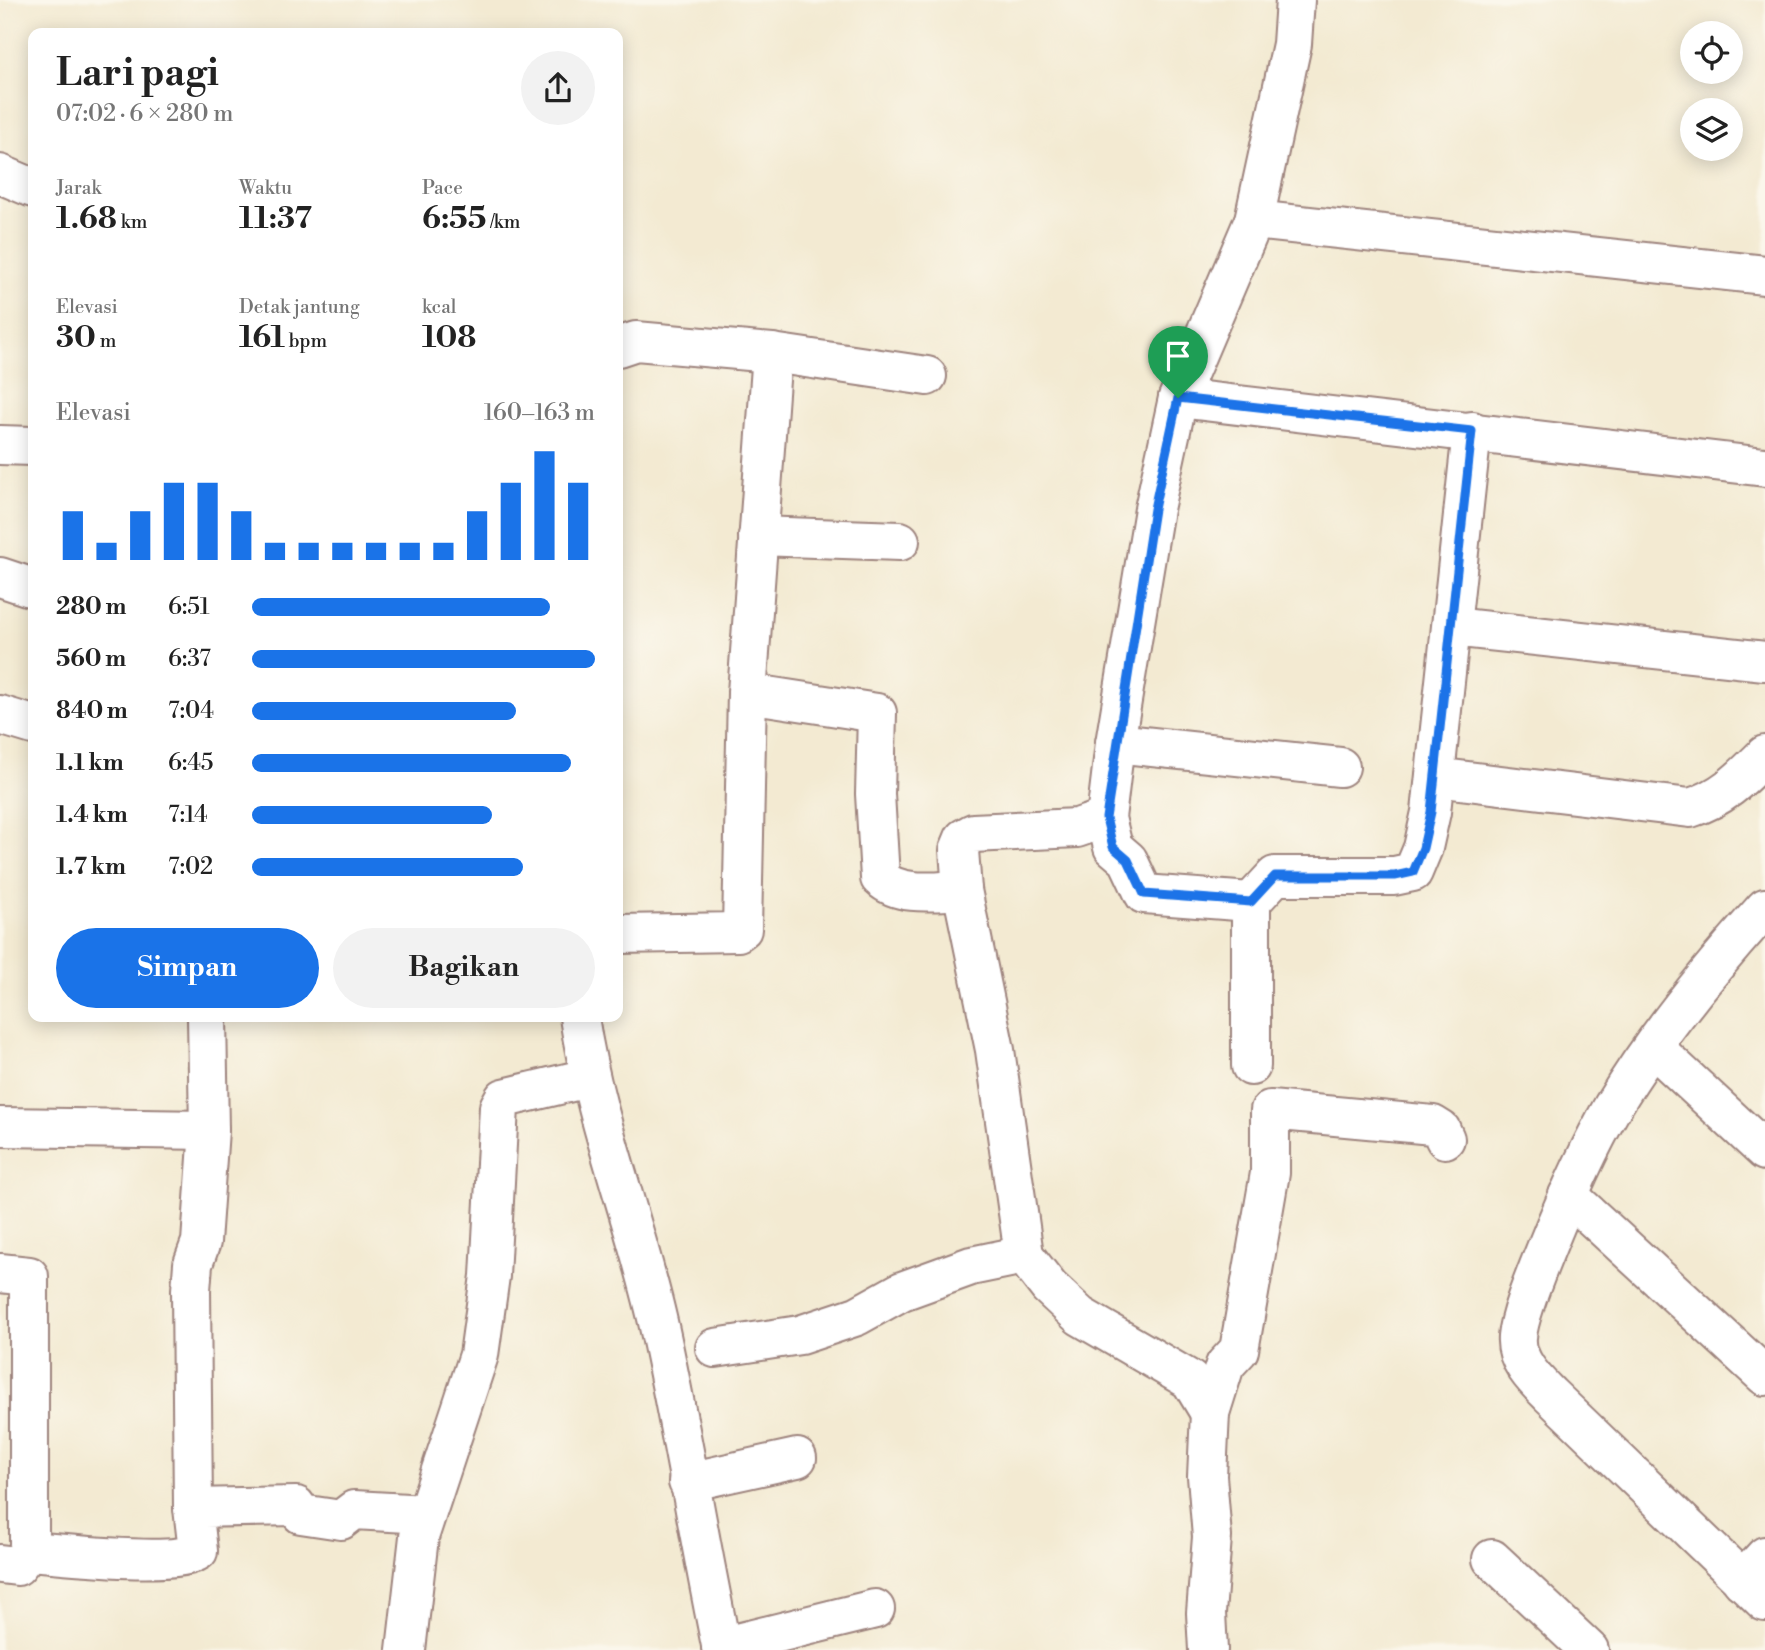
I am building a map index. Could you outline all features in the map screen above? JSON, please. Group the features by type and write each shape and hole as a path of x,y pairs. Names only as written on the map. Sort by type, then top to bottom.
{"street":[{"path":"1251,902 1144,894 1128,860 1113,847 1106,818 1115,743 1154,509 1178,398 1254,220 1292,44 1295,0"},
{"path":"0,174 28,186"},
{"path":"0,201 28,204"},
{"path":"1254,220 1765,275"},
{"path":"623,345 636,341 772,353 927,376"},
{"path":"623,934 738,932 742,929 747,693 772,353"},
{"path":"1178,398 1765,467"},
{"path":"1251,1066 1251,902 1275,876 1395,876 1413,872 1427,833 1472,431"},
{"path":"0,445 28,446"},
{"path":"758,536 901,541"},
{"path":"0,577 28,586"},
{"path":"1452,626 1765,661"},
{"path":"747,693 877,713 875,794 880,878 887,886 921,892 962,890"},
{"path":"0,715 28,724"},
{"path":"1115,743 1340,767"},
{"path":"1434,777 1690,808 1710,802 1732,788 1765,755"},
{"path":"1106,818 1077,828 973,833 964,838 959,850 962,890 995,1050 1024,1255 1049,1287 1080,1316 1190,1380 1210,1413"},
{"path":"1757,1580 1550,1395 1522,1362 1516,1338 1536,1272 1568,1195 1612,1108 1653,1047 1761,922"},
{"path":"0,1273 29,1276 14,1557 159,1559 193,1555 198,1551 193,1508 191,1290 193,1264 201,1241 209,1130 207,1022"},
{"path":"580,1022 588,1078 630,1216 660,1331 722,1648 875,1609"},
{"path":"1653,1047 1765,1151"},
{"path":"406,1650 419,1536 479,1355 490,1276 499,1107 504,1098 588,1078"},
{"path":"1209,1650 1206,1613 1212,1538 1207,1476 1210,1413 1225,1365 1239,1350 1270,1173 1270,1110 1433,1125 1441,1130 1445,1139"},
{"path":"0,1128 209,1130"},
{"path":"1568,1195 1765,1376"},
{"path":"715,1348 800,1335 857,1316 914,1287 971,1266 1024,1255"},
{"path":"688,1482 797,1458"},
{"path":"193,1508 296,1506 301,1514 341,1520 354,1510 426,1514"},
{"path":"1492,1559 1589,1650"}],"route":[{"path":"1178,398 1472,431 1431,812 1423,848 1413,872 1395,876 1275,876 1251,902 1144,894 1128,860 1113,847 1106,818 1115,743 1154,509 1178,398"}]}
